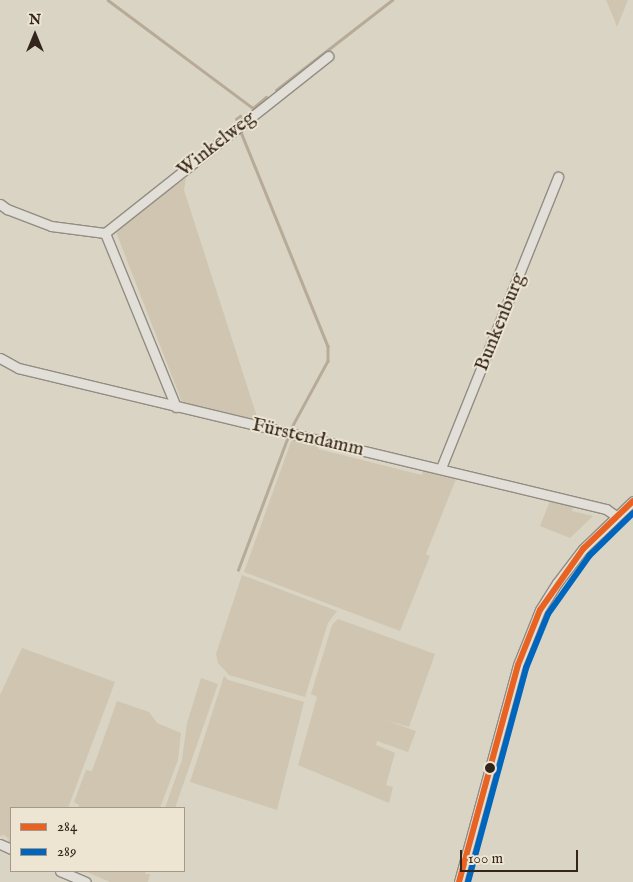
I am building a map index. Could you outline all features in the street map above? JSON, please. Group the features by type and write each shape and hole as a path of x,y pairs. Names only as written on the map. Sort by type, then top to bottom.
{"street":[{"name":"Winkelweg","path":"105,233 328,56"},
{"name":"Bunkenburg","path":"441,468 558,177"},
{"path":"0,204 7,210 52,226 105,233 176,407"},
{"name":"Fürstendamm","path":"0,358 18,368 176,407 441,468 606,509 616,516"},
{"path":"458,882 518,665 540,610 569,566 616,516 633,501"},
{"path":"62,872 86,882"}],"shaded area":[{"path":"606,0 628,0 617,27 614,19"},
{"path":"186,178 184,190 258,420 182,402 116,232 151,203"},
{"path":"292,439 319,445 318,449 422,475 423,471 456,479 426,554 430,556 400,631 244,572"},
{"path":"550,501 573,507 572,511 593,516 570,538 540,526"},
{"path":"242,575 337,611 328,623 305,697 229,675 218,663 216,654"},
{"path":"338,619 435,654 409,727 385,720 416,731 408,752 377,741 376,745 395,753 386,785 393,787 389,803 298,765 317,697 311,694 332,625"},
{"path":"22,648 115,682 68,807 10,807 10,844 7,843 9,839 4,835 0,836 0,695"},
{"path":"224,676 228,680 304,702 277,810 190,782"},
{"path":"201,678 218,684 175,807 165,807 182,760 187,723"},
{"path":"117,701 149,712 157,723 181,733 178,760 160,807 78,807 79,805 74,802 86,770 92,771"},
{"path":"87,872 146,872 145,874 150,874 148,882 110,882"}],"waterway":[{"path":"108,0 253,108 266,97"},
{"path":"276,90 392,0"},
{"path":"236,119 240,116"},
{"path":"241,132 328,346 328,361 290,431"},
{"path":"238,570 288,436"}],"transit line":[{"name":"284","path":"459,882 518,665 540,610 583,549 633,501"},
{"name":"289","path":"468,882 526,668 548,614 590,555 633,513"}]}
